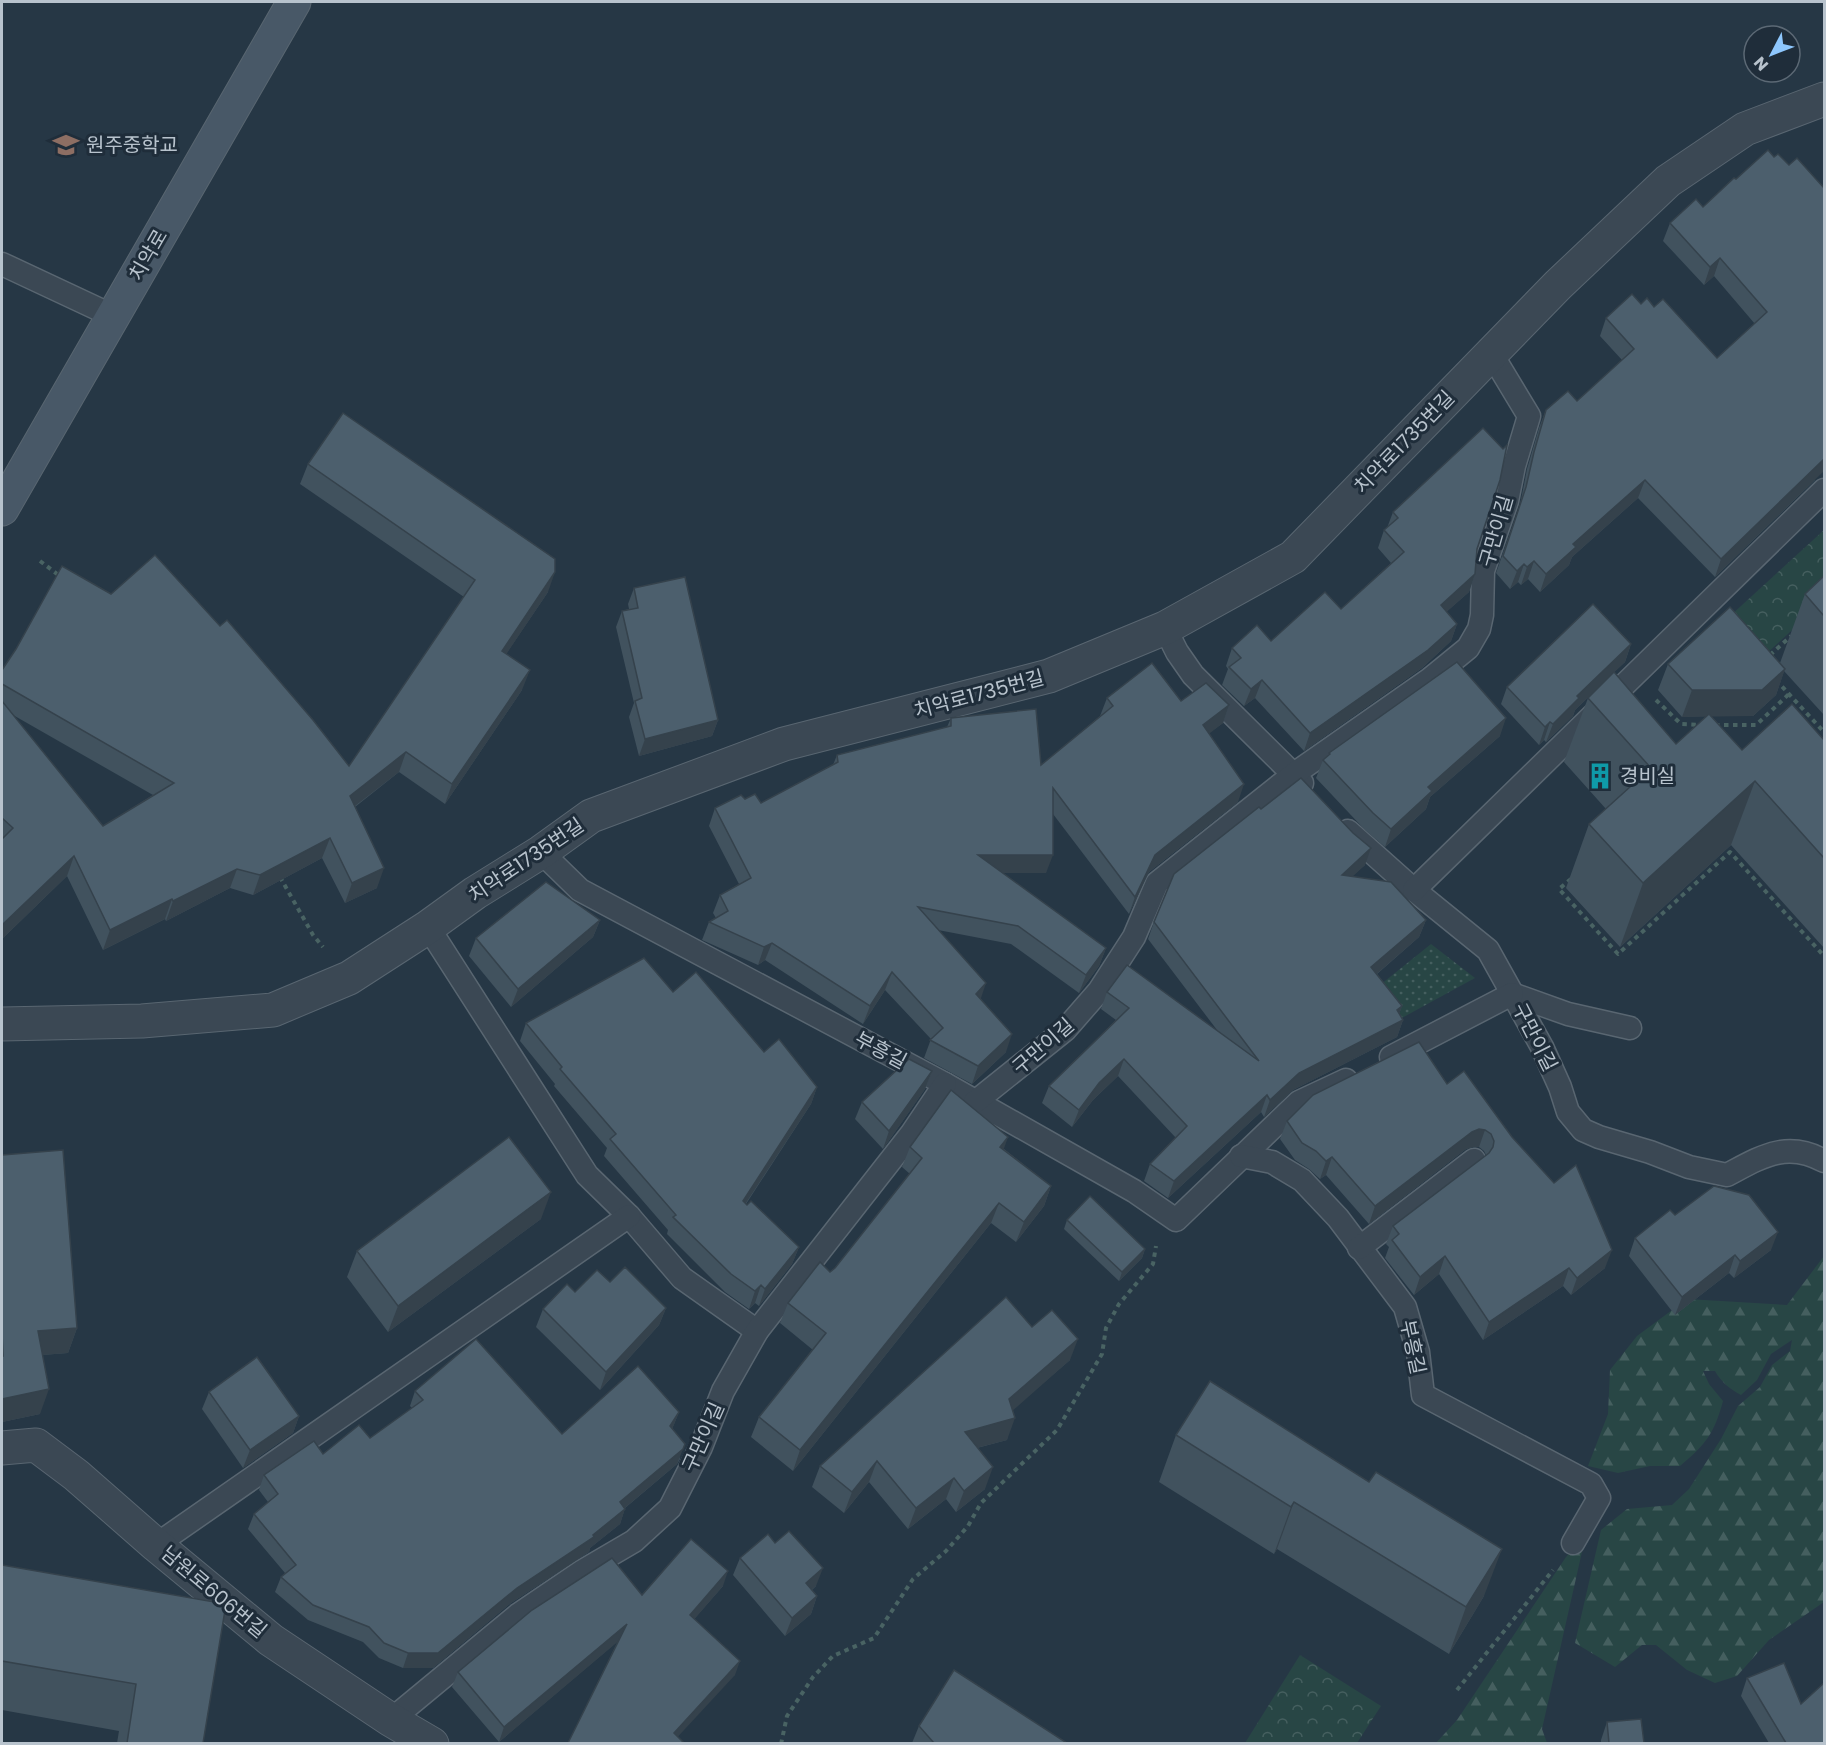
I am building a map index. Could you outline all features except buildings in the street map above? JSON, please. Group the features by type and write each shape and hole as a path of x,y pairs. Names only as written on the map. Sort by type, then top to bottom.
{"main road":[{"name":"치악로","path":"2,509 294,2"}],"street":[{"name":"치악로1735번길","path":"2,1024 142,1021 273,1010 349,978 428,927 475,893 541,852 591,816 784,744 1049,676 1165,628 1293,556 1558,285 1668,181 1745,129 1824,99"},
{"name":"남원로606번길","path":"2,1448 36,1445 76,1475 271,1640 391,1720 432,1743"}],"lane":[{"path":"2,264 113,316"},
{"name":"구만이길","path":"975,1102 1065,1030 1099,991 1134,937 1157,882 1293,774 1430,679 1468,648 1479,629 1482,615 1483,571 1507,501 1514,466 1529,416 1491,353"},
{"path":"1414,890 1824,490"},
{"path":"1165,628 1177,652 1193,675 1317,799"},
{"name":"구만이길","path":"1333,816 1357,841 1488,950 1542,1047 1568,1112 1583,1130 1689,1167 1727,1175 1758,1159 1788,1150 1824,1161"},
{"name":"부흥길","path":"541,852 580,890 945,1084 1134,1191 1176,1220"},
{"path":"428,927 586,1175 629,1216 682,1278 756,1331"},
{"path":"1176,1220 1299,1102 1512,994 1568,1014 1630,1028"},
{"name":"구만이길","path":"391,1720 519,1614 634,1540 670,1508 701,1447 723,1391 756,1331 912,1133 945,1084"},
{"name":"부흥길","path":"1241,1156 1272,1162 1302,1180 1338,1218 1405,1307 1418,1352 1423,1395 1591,1484 1599,1498 1573,1543"},
{"path":"1359,1248 1474,1160"},
{"path":"156,1545 629,1216"}],"path":[{"path":"40,561 64,580"},
{"path":"1769,656 1793,635"},
{"path":"1634,677 1681,724 1756,725 1789,694"},
{"path":"1775,679 1824,732"},
{"path":"1576,874 1559,889 1618,954 1730,852 1824,956"},
{"path":"279,876 313,935 349,978"},
{"path":"781,1743 787,1716 813,1677 833,1656 874,1638 913,1579 946,1551 968,1526 981,1503 1057,1431 1102,1354 1106,1328 1115,1312 1153,1264 1157,1241 1176,1220"},
{"path":"1457,1690 1573,1543"}],"green space":[{"path":"1824,530 1824,601 1754,665 1718,627"},
{"path":"1431,944 1475,978 1400,1019 1375,989"},
{"path":"1824,1256 1824,1602 1769,1640 1737,1676 1715,1683 1687,1670 1656,1645 1642,1645 1615,1667 1575,1643 1601,1530 1627,1509 1672,1505 1689,1489 1721,1439 1738,1406 1760,1387 1772,1365 1790,1351 1792,1340 1771,1354 1757,1380 1741,1395 1726,1385 1715,1371 1703,1371 1709,1384 1723,1401 1708,1438 1680,1466 1650,1466 1618,1473 1588,1466 1608,1414 1610,1370 1637,1336 1687,1299 1787,1305"},
{"path":"1586,1534 1542,1729 1547,1743 1435,1744 1457,1720 1566,1557"},
{"path":"1300,1655 1381,1706 1357,1743 1245,1743"}],"place":[{"name":"원주중학교","path":"66,145"},
{"name":"경비실","path":"1600,776"}]}
